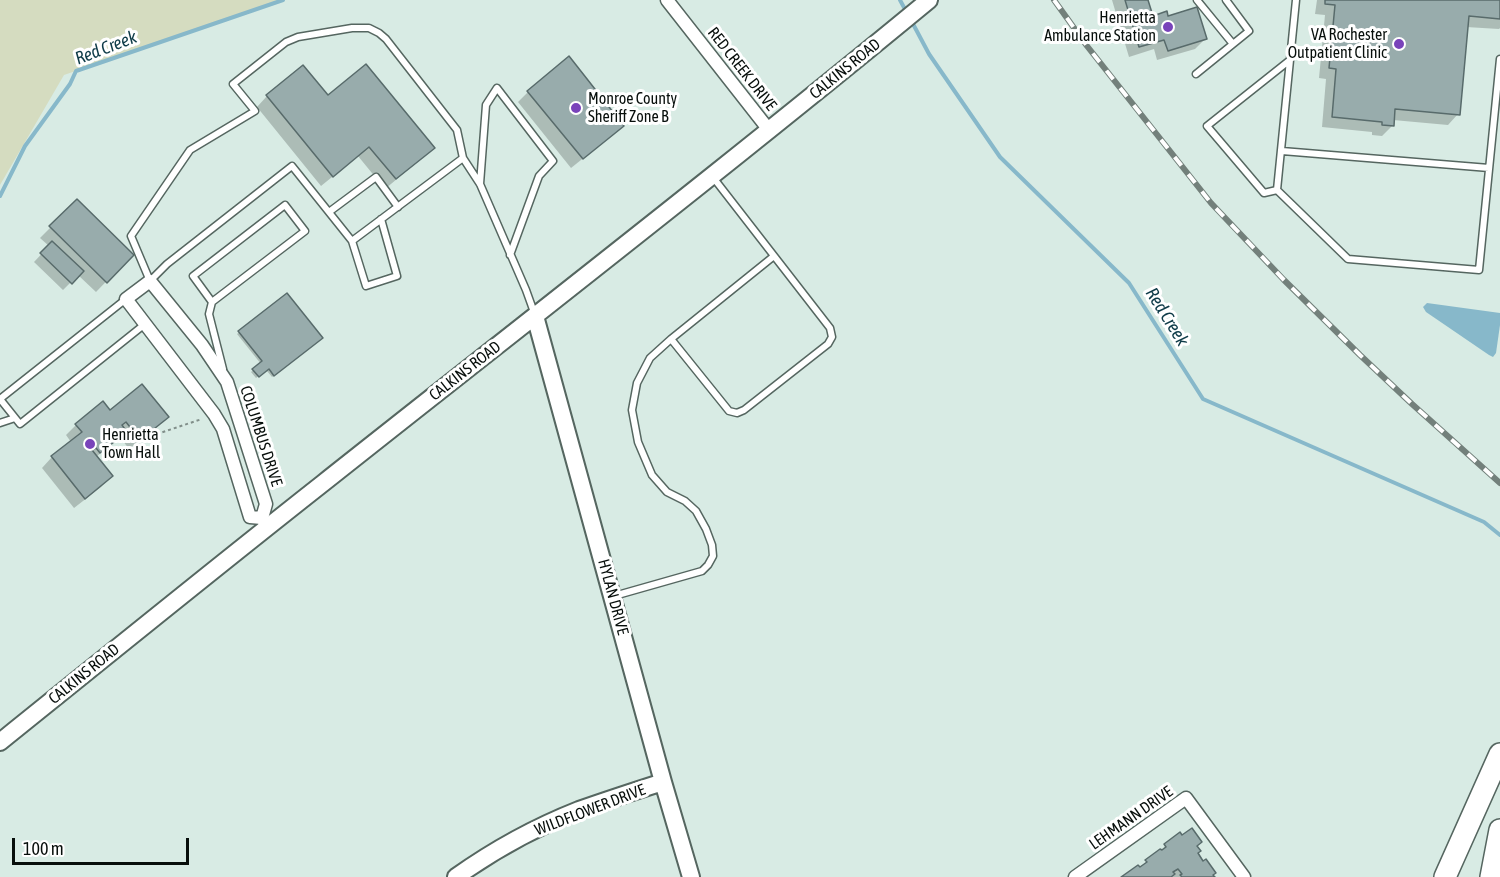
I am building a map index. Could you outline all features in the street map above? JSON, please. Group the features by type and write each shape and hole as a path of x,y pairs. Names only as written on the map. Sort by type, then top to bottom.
{"highway":[{"path":"1445,877 1500,754"},
{"path":"1491,877 1500,830"}],"main road":[{"name":"CALKINS ROAD","path":"0,742 264,523 535,316 928,1"},
{"name":"HYLAN DRIVE","path":"535,316 691,877"},
{"name":"WILDFLOWER DRIVE","path":"456,877 514,840 559,819 663,782"}],"street":[{"name":"RED CREEK DRIVE","path":"667,0 769,130"},
{"path":"126,299 150,281"},
{"name":"COLUMBUS DRIVE","path":"126,299 214,414 223,429 250,517 264,523 266,504 227,382 202,345 150,281"},
{"name":"LEHMANN DRIVE","path":"1076,877 1186,798 1244,877"}],"lane":[{"path":"1197,0 1233,44"},
{"path":"1197,74 1249,31 1226,0"},
{"path":"1277,190 1296,0"},
{"path":"381,219 397,276 366,286 352,241 292,166 167,264 150,281 131,236 189,150 255,111 233,84 286,42 352,28 369,28 386,39 457,130 463,158 480,184 535,316"},
{"path":"1277,190 1348,259 1479,270 1500,59"},
{"path":"1277,190 1264,193 1207,126 1290,60"},
{"path":"480,184 486,105 497,88 553,161 539,176 510,255"},
{"path":"1282,151 1489,168"},
{"path":"352,241 463,158"},
{"path":"671,339 729,411 738,413 828,344 832,337 830,328 712,176"},
{"path":"329,212 376,177 398,207"},
{"path":"212,302 193,276 285,205 305,231 212,302 209,315 227,382"},
{"path":"613,597 702,571 713,556 709,537 696,511 685,501 667,492 652,475 638,442 632,410 637,383 650,358 774,256"},
{"path":"126,299 0,399 20,424 145,324"},
{"path":"0,423 15,418"}],"path":[{"path":"151,436 214,414"}],"green space":[{"path":"0,0 283,0 64,75 0,185"}],"water":[{"path":"1427,303 1500,313 1496,353 1493,357 1426,312 1423,307"}],"building":[{"name":"Henrietta Ambulance Station","path":"1125,0 1148,0 1153,16 1167,11 1168,16 1197,7 1207,39 1168,51 1164,40 1139,47"},
{"name":"VA Rochester Outpatient Clinic","path":"1325,0 1500,0 1500,19 1469,16 1460,115 1395,109 1394,126 1382,125 1382,122 1332,117 1336,69 1329,68 1335,5 1325,4"},
{"name":"Monroe County Sheriff Zone B","path":"569,56 624,126 583,159 527,91"},
{"path":"366,64 435,148 396,179 369,147 333,177 266,95 303,65 328,95"},
{"path":"77,199 134,255 107,283 49,226"},
{"path":"52,241 84,271 72,284 40,253"},
{"path":"287,293 323,338 274,376 269,369 259,377 252,369 262,361 238,331"},
{"name":"Henrietta Town Hall","path":"142,384 169,417 140,440 126,422 122,425 127,432 100,453 96,448 92,450 113,476 85,499 51,456 82,432 75,424 103,401 110,410"},
{"path":"1192,828 1202,842 1197,846 1201,851 1198,853 1203,861 1206,859 1216,873 1213,875 1215,877 1182,877 1178,869 1171,877 1121,877 1138,865 1140,867 1147,862 1145,860 1166,847 1164,844 1180,832 1182,835"}],"waterway":[{"name":"Red Creek","path":"0,196 25,146 70,84 76,71 283,0"},
{"name":"Red Creek","path":"900,0 907,13"},
{"name":"Red Creek","path":"912,22 929,54 1000,157 1129,283 1203,399 1484,522 1500,535"}],"railway":[{"path":"1054,0 1087,46 1211,203 1360,355 1500,483"}],"place":[{"name":"Henrietta Ambulance Station","path":"1168,27"},
{"name":"VA Rochester Outpatient Clinic","path":"1399,44"},
{"name":"Monroe County Sheriff Zone B","path":"576,108"},
{"name":"Henrietta Town Hall","path":"90,444"}]}
